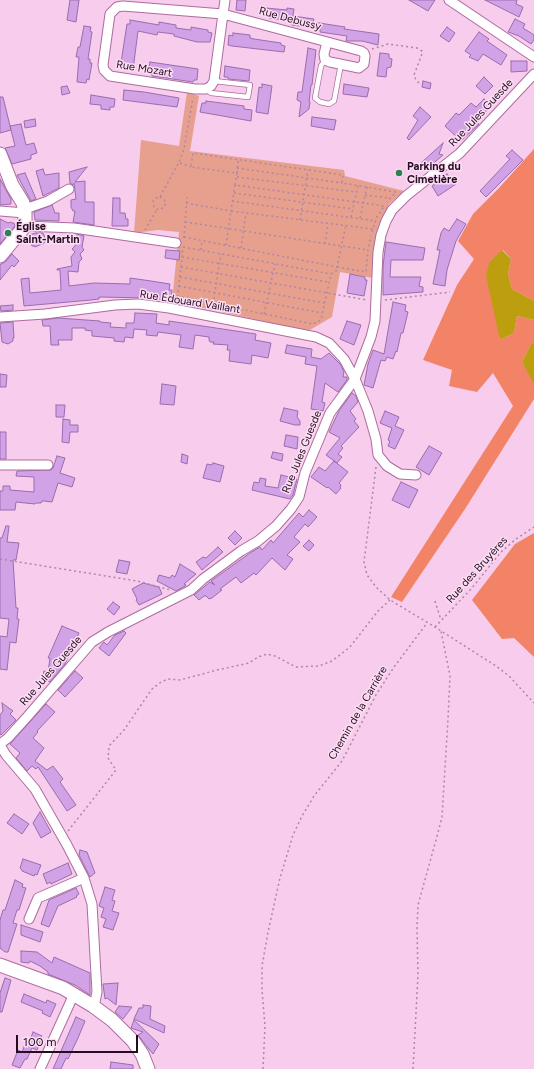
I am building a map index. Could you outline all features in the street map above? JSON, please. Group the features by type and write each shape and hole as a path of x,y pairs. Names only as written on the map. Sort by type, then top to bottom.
{"street":[{"path":"206,89 211,86 214,81 225,0"},
{"path":"449,0 534,57"},
{"name":"Rue Mozart","path":"206,89 110,76 106,73 102,65 110,14 117,7 123,6 224,14"},
{"name":"Rue Debussy","path":"224,14 364,53"},
{"name":"Rue Debussy","path":"326,42 324,54 326,60"},
{"path":"326,60 359,68 364,64 364,53"},
{"name":"Rue Jules Guesde","path":"0,744 18,727 92,642 142,614 192,590 203,579 240,551 258,542 276,526 291,509 299,497 305,473 330,413 355,378 371,337 374,321 378,252 381,235 392,210 406,196 460,153 534,74"},
{"path":"0,154 12,185 25,211 25,226 0,256"},
{"path":"0,211 25,211 48,201 69,189"},
{"path":"25,226 74,228 180,245"},
{"name":"Rue Édouard Vaillant","path":"0,317 45,314 115,305 138,304 316,337 329,343 344,359 355,378 368,411 376,439 378,455"},
{"path":"378,455 387,466 400,474 416,475"},
{"path":"0,465 48,465"},
{"path":"0,744 6,755 35,789 84,878 92,904 97,992 93,1006"},
{"path":"29,919 38,898 84,878"},
{"path":"0,965 63,988 93,1006 112,1020 133,1041 142,1054 148,1069"},
{"path":"40,1069 74,994"}],"lane":[{"path":"326,60 321,66 315,98 320,102 329,104 334,101 341,64"},
{"path":"206,89 211,93 248,98 250,85 214,81"}],"path":[{"path":"364,53 375,47 388,44 422,50 422,54 414,75 419,83"},
{"path":"157,209 153,205 153,201 160,197 179,162 184,149 195,88"},
{"path":"191,167 192,154 342,175 342,183"},
{"path":"226,245 238,160"},
{"path":"179,162 191,167 237,173"},
{"path":"184,237 366,272 368,250 376,220 383,206 396,192 237,168"},
{"path":"300,220 308,170"},
{"path":"236,176 356,192"},
{"path":"235,185 383,206 392,210"},
{"path":"351,217 358,186"},
{"path":"360,218 367,187"},
{"path":"234,192 353,210"},
{"path":"365,195 390,198"},
{"path":"176,310 182,256 180,245 184,237 187,196"},
{"path":"157,209 162,209 165,205 165,201 160,197"},
{"path":"232,201 376,220"},
{"path":"186,203 231,211 373,229"},
{"path":"141,238 157,209"},
{"path":"241,248 246,213"},
{"path":"185,222 368,250"},
{"path":"325,244 328,223"},
{"path":"178,296 313,324 321,320 328,282 331,274 336,271 346,226"},
{"path":"201,250 202,241"},
{"path":"180,245 331,274"},
{"path":"213,304 221,254"},
{"path":"182,256 328,282"},
{"path":"264,314 275,264"},
{"path":"181,267 375,301 450,292"},
{"path":"180,277 324,303"},
{"path":"179,286 322,313"},
{"path":"378,455 364,562 367,575 376,587 390,600 496,666 509,676 534,703"},
{"name":"Rue des Bruyères","path":"435,627 472,588 501,552 516,539 534,527"},
{"path":"0,559 137,581 170,589 180,596"},
{"path":"62,837 116,770 108,758 109,746 124,730 152,689 161,682 168,679 180,680 249,663 258,657 267,654 275,656 296,667 319,666 332,662 350,647 378,610 390,600"},
{"path":"435,602 441,620"},
{"name":"Chemin de la Carrière","path":"263,1069 265,1026 262,966 280,878 293,835 314,796 342,760 376,695 427,623"},
{"path":"413,1069 418,983 418,905 442,817 450,676 441,631"}],"shaded area":[{"path":"187,92 199,96 190,151 344,170 345,176 404,191 389,204 378,233 373,278 340,272 332,317 308,331 172,301 179,232 158,230 134,233 141,140 179,146"},
{"path":"534,149 534,301 512,289 508,274 511,259 503,250 490,261 500,340 514,333 517,316 534,320 534,342 531,344 522,362 534,382 534,399 465,509 402,602 391,597 513,406 493,373 477,392 449,386 452,370 423,360 457,285 474,259 458,241 473,214"},
{"path":"502,250 511,259 508,274 512,289 534,301 534,320 517,316 514,333 500,340 486,275 490,261"},
{"path":"534,342 533,382 522,362 531,344"},
{"path":"534,533 534,657 514,638 502,639 472,600 515,544"}],"building":[{"path":"70,0 79,0 76,22 67,20"},
{"path":"237,0 246,0 245,11 236,10"},
{"path":"409,0 435,0 428,11"},
{"path":"485,0 517,0 516,4 523,7 519,17"},
{"path":"266,8 287,10 287,8 294,9 293,16 314,19 313,22 345,27 344,29 379,34 378,45 362,41 346,41 347,36 320,32 320,29 292,25 293,21 269,18 269,16 265,15"},
{"path":"515,19 525,24 523,28 534,35 534,40 531,44 519,36 508,32"},
{"path":"130,20 159,25 159,22 176,25 176,28 191,30 191,27 208,30 208,32 212,33 210,42 197,42 174,36 174,34 158,32 157,35 138,31 133,70 123,69 124,65 121,65 122,56 127,24 130,24"},
{"path":"84,26 91,27 90,31 92,32 88,59 90,59 90,63 92,63 89,80 87,79 86,83 77,82 79,57 76,57 78,47 80,47"},
{"path":"447,27 455,33 449,42 440,36"},
{"path":"479,32 489,39 487,41 507,55 501,65 483,54 478,61 469,57 471,55 465,51"},
{"path":"233,33 250,35 250,38 254,39 281,43 281,45 285,46 284,52 228,45 229,35 233,36"},
{"path":"308,48 316,50 310,102 309,109 299,117 301,102 297,100 298,92 302,92"},
{"path":"380,53 389,54 389,58 392,59 391,67 387,68 386,77 377,76"},
{"path":"511,61 527,61 527,71 511,72"},
{"path":"150,62 198,69 197,80 194,80 193,82 152,76 152,74 148,73"},
{"path":"225,66 250,70 249,81 228,79 228,77 224,77"},
{"path":"484,77 493,86 485,94 476,86"},
{"path":"423,81 431,83 430,89 422,87"},
{"path":"262,84 272,86 268,114 256,112 259,87 262,88"},
{"path":"344,84 369,88 367,97 343,94"},
{"path":"67,86 70,93 62,95 61,87"},
{"path":"124,90 179,98 177,107 123,100"},
{"path":"91,95 115,99 114,107 110,107 110,110 101,109 101,105 90,104"},
{"path":"0,97 3,97 11,130 0,133"},
{"path":"484,99 491,106 476,122 479,124 461,141 445,126 456,113 459,115 471,103 476,107"},
{"path":"206,101 244,106 244,109 252,110 251,121 200,112 202,103 206,103"},
{"path":"420,107 431,117 409,140 407,138 418,120 413,116"},
{"path":"312,117 336,120 334,130 311,126"},
{"path":"35,119 36,126 25,128 24,121"},
{"path":"21,124 26,145 34,143 37,153 31,155 31,159 12,164 5,148 15,146 10,126"},
{"path":"443,143 439,154 443,155 427,169 421,163"},
{"path":"512,150 523,160 486,197 480,191 510,159 506,156"},
{"path":"87,167 75,182 85,181 85,202 94,202 94,225 73,222 75,211 73,211 71,207 71,200 76,199 74,183 73,185 70,183 69,172"},
{"path":"43,169 45,175 59,173 59,188 43,196 36,171"},
{"path":"25,173 36,199 31,201 17,175"},
{"path":"447,174 456,184 438,196 432,186"},
{"path":"0,179 11,199 11,204 0,205"},
{"path":"113,198 120,198 120,213 125,213 126,219 128,219 128,226 112,226"},
{"path":"52,205 55,213 59,213 59,221 35,220 34,212"},
{"name":"Église Saint-Martin","path":"0,219 8,223 14,223 15,226 0,244"},
{"path":"457,219 466,224 456,241 447,270 445,286 433,284 440,250 437,250 441,233 444,228 449,231"},
{"path":"43,233 46,240 44,243 35,247 32,246 28,235"},
{"path":"77,234 84,236 82,247 84,250 80,254 82,259 79,262 78,272 68,271 69,286 94,283 130,284 130,278 151,281 170,284 169,290 172,290 171,301 147,297 99,297 99,299 91,300 24,306 21,279 29,278 30,293 61,290 60,270 57,269 72,266 71,257 75,252 72,249 75,246"},
{"path":"386,242 425,248 423,260 391,260 390,277 421,277 419,286 423,287 423,292 383,295 383,266"},
{"path":"166,250 180,251 179,260 165,258"},
{"path":"12,254 19,261 14,267 12,265 0,280 0,265"},
{"path":"350,274 365,277 365,280 367,280 364,296 347,293"},
{"path":"393,302 406,305 405,311 408,312 397,352 396,351 393,359 387,357 385,361 381,360 373,388 364,385 368,364 373,350 384,354"},
{"path":"13,305 13,310 1,311 0,306"},
{"path":"135,313 157,314 156,323 169,325 169,321 256,334 255,340 271,343 268,358 252,355 251,364 229,361 230,350 227,350 228,345 213,344 214,342 210,342 209,337 195,335 193,349 179,347 181,335 158,332 157,336 146,335 147,330 134,329 133,338 125,337 124,342 114,341 114,338 92,336 92,331 85,330 85,328 72,328 72,340 58,340 59,345 51,345 50,326 43,326 42,320 58,318 100,321 111,323 110,327 126,328 126,323 134,323"},
{"path":"347,321 361,325 354,345 340,339"},
{"path":"13,322 13,341 8,344 2,342 0,323"},
{"path":"287,345 312,349 311,357 321,359 329,353 341,365 344,372 343,377 347,377 347,380 338,392 325,383 322,402 325,403 323,411 311,409 317,366 305,364 306,357 285,353"},
{"path":"0,374 7,375 6,387 0,387"},
{"path":"162,384 176,386 174,405 160,404"},
{"path":"352,393 356,396 358,402 350,411 356,419 354,421 359,427 341,446 343,448 338,454 342,457 337,463 326,455 340,438 329,432 339,411"},
{"path":"56,405 65,405 64,417 56,417"},
{"path":"284,408 298,411 297,417 300,421 300,425 280,421"},
{"path":"385,411 399,417 395,426 404,430 395,449 388,446 390,441 388,440 392,428 380,423"},
{"path":"63,419 70,420 70,425 78,425 78,432 70,432 69,443 62,442"},
{"path":"0,432 6,432 6,459 0,459"},
{"path":"286,435 298,437 297,449 284,446"},
{"path":"429,446 442,453 429,475 416,467"},
{"path":"273,452 283,454 282,461 271,458"},
{"path":"182,454 188,456 187,464 181,462"},
{"path":"57,456 65,458 60,473 75,478 72,487 58,483 52,502 42,501 41,503 35,504 16,502 15,510 0,510 0,491 3,491 3,486 10,486 10,490 34,492 34,477 16,476 17,471 51,470"},
{"path":"334,461 348,472 339,483 341,488 336,494 328,487 327,488 311,477 319,467 325,471"},
{"path":"213,463 224,466 220,482 203,478 207,464 212,465"},
{"path":"281,475 297,479 293,495 290,499 252,490 254,482 259,483 260,478 266,479 265,486 278,488"},
{"path":"401,482 418,490 409,508 392,500"},
{"path":"309,510 317,517 308,527 305,524 294,537 300,542 287,555 293,559 285,570 272,558 256,575 254,573 241,583 236,577 220,589 222,590 212,598 209,599 204,596 199,600 194,595 210,582 215,585 211,581 250,553 260,547 262,550 271,540 273,543 299,513 303,517"},
{"path":"6,526 9,526 7,542 19,543 16,560 13,560 16,608 18,608 17,619 19,619 16,643 10,642 7,670 0,669 0,636 7,637 9,619 0,618 0,538 2,538"},
{"path":"235,531 242,538 235,545 228,538"},
{"path":"309,540 314,545 309,551 303,546"},
{"path":"218,547 223,552 202,570 196,562 203,557 206,558"},
{"path":"119,560 130,562 127,574 116,572"},
{"path":"180,564 196,574 184,584 186,585 185,586 176,591 157,581 159,575 170,578 172,575 175,577"},
{"path":"143,583 159,587 162,594 139,605 132,589"},
{"path":"113,602 120,607 114,615 107,609"},
{"path":"62,626 79,633 65,664 50,682 42,679 44,671 48,672 50,658 48,658"},
{"path":"124,631 126,633 109,656 99,648 104,642 107,645 115,635"},
{"path":"75,671 83,678 65,697 58,690"},
{"path":"2,703 13,711 10,714 16,720 1,735 0,715 3,711"},
{"path":"46,704 55,712 37,731 38,732 33,738 44,748 35,761 47,770 53,766 63,779 60,782 76,805 67,811 38,767 36,769 32,766 27,771 16,758 20,753 10,744"},
{"path":"40,812 51,832 41,838 33,823"},
{"path":"14,814 29,824 22,834 7,823"},
{"path":"80,850 87,852 95,873 90,877 79,855"},
{"path":"23,859 41,865 37,875 35,874 34,876 22,871 20,868"},
{"path":"68,863 72,874 51,884 50,882 47,884 43,874"},
{"path":"15,880 23,884 22,887 26,888 13,923 17,924 8,952 5,952 0,948 0,920"},
{"path":"105,887 115,890 112,900 115,901 112,911 119,913 113,930 103,927 106,919 101,917 104,908 99,906"},
{"path":"76,888 79,894 76,896 77,897 58,906 49,927 41,924 49,900"},
{"path":"21,925 43,932 40,942 21,935"},
{"path":"21,951 37,952 52,963 54,957 90,973 90,995 75,985 48,974 48,972 40,966 30,961 29,963 21,962"},
{"path":"5,978 11,980 2,1012 0,1012 0,993"},
{"path":"118,983 116,1005 107,998 105,999 103,984"},
{"path":"24,994 46,1003 47,1000 56,1004 50,1017 42,1013 43,1011 21,1002"},
{"path":"143,1005 151,1006 150,1019 165,1026 164,1033 134,1019 139,1008 143,1008"},
{"path":"119,1006 132,1007 123,1019 115,1012"},
{"path":"76,1017 85,1021 78,1038 68,1059 66,1058 61,1069 53,1069"},
{"path":"134,1020 159,1044 153,1054 138,1035 143,1032 131,1028"},
{"path":"33,1032 42,1036 37,1050 32,1048 27,1059 25,1059 20,1068 12,1065 18,1050 22,1052 26,1042 29,1043"},
{"path":"111,1062 133,1065 133,1069 110,1069"}],"place":[{"name":"Parking du Cimetière","path":"399,173"},
{"name":"Église Saint-Martin","path":"8,233"}]}
